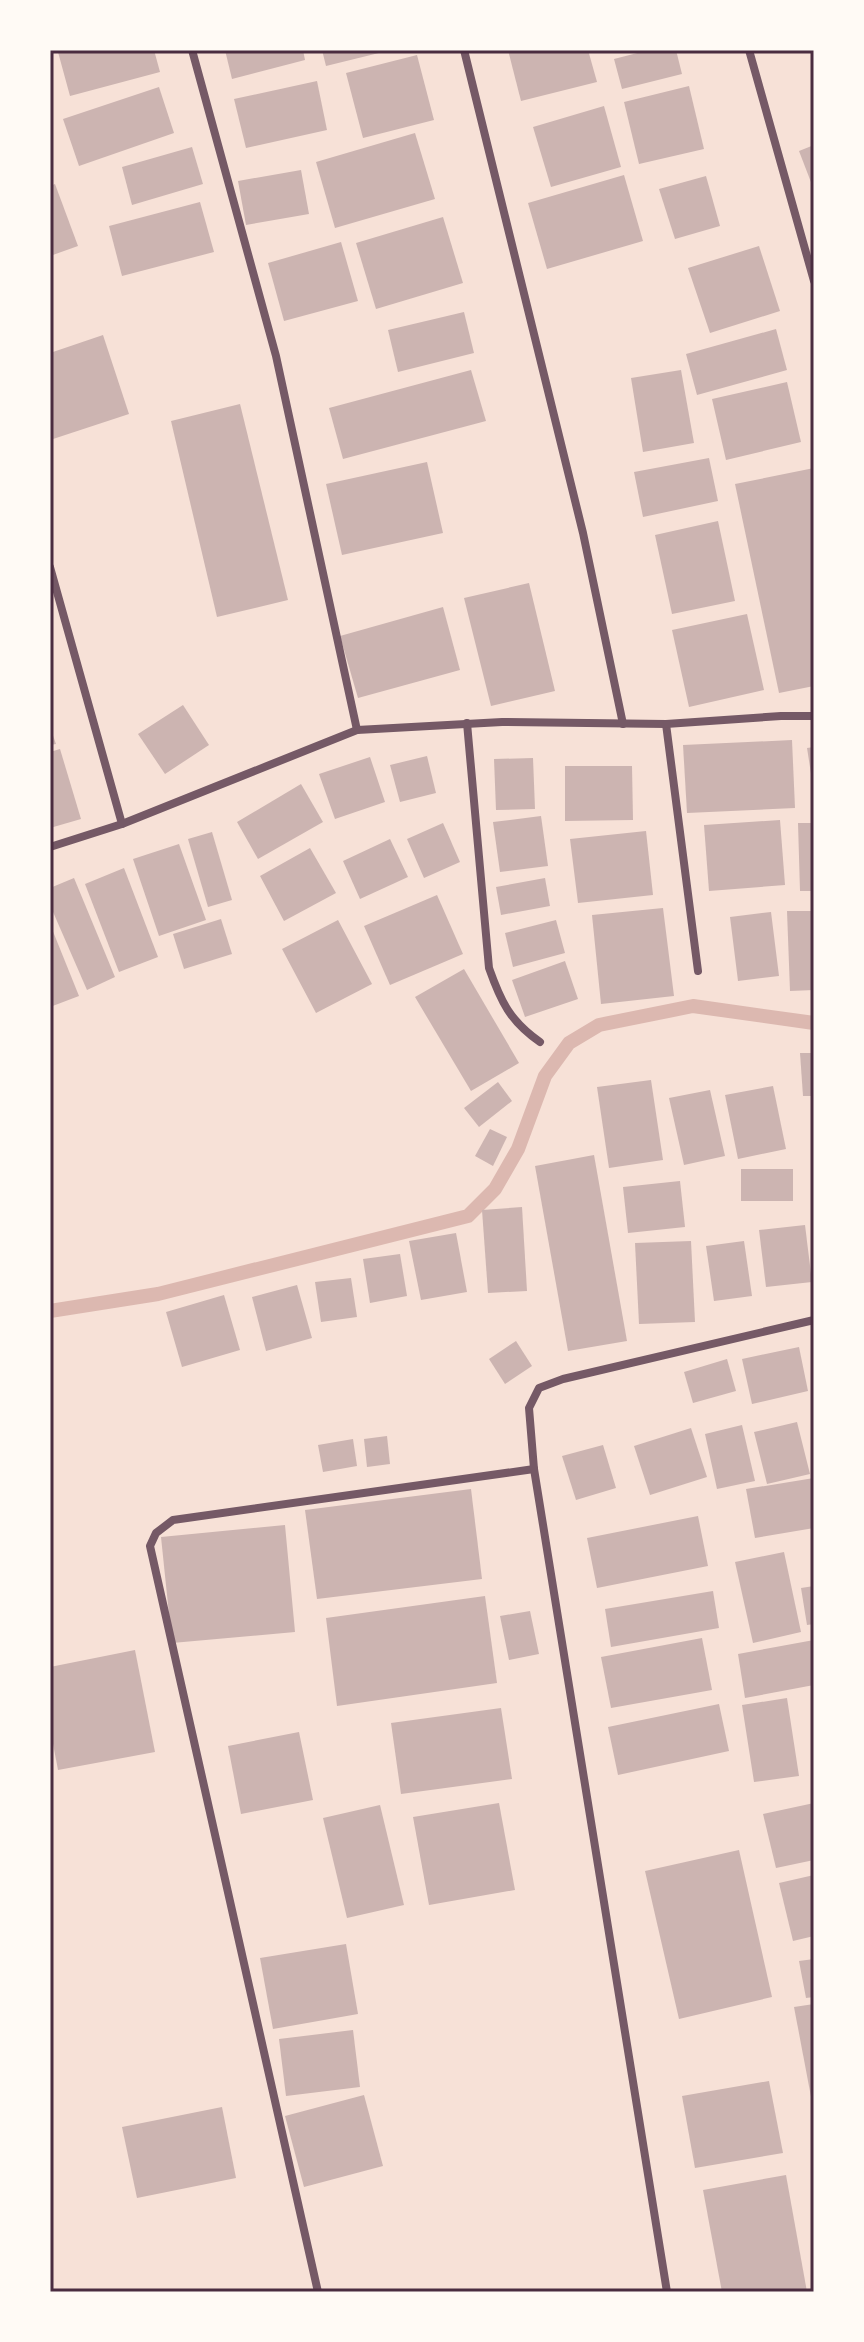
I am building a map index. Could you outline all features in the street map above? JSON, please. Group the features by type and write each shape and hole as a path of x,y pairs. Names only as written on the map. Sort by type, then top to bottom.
{"street":[{"path":"192,50 276,356 357,730"},
{"path":"464,50 583,533 623,724"},
{"path":"749,50 814,281"},
{"path":"50,567 122,824"},
{"path":"50,847 122,824 357,730 467,723 666,724 814,716"},
{"path":"467,723 489,968 509,1014 523,1030 540,1042"},
{"path":"666,724 698,971"},
{"path":"667,2292 534,1469 529,1408 539,1388 563,1379 814,1320"},
{"path":"318,2292 150,1546 156,1533 173,1520 534,1469"}],"building":[{"path":"154,50 160,72 70,96 58,52"},
{"path":"225,50 303,50 305,60 232,79"},
{"path":"322,50 387,50 387,51 326,66"},
{"path":"508,50 588,50 597,82 521,101"},
{"path":"649,50 676,50 682,74 622,89 614,59"},
{"path":"417,55 434,120 363,138 346,73"},
{"path":"317,81 327,130 246,148 234,99"},
{"path":"689,86 704,149 639,164 624,102"},
{"path":"159,87 174,133 79,166 63,119"},
{"path":"604,106 621,167 551,187 533,127"},
{"path":"415,133 435,199 335,228 316,162"},
{"path":"814,145 814,190 799,151"},
{"path":"192,147 203,184 132,205 122,167"},
{"path":"301,170 309,214 246,225 238,181"},
{"path":"624,175 643,241 547,269 528,203"},
{"path":"706,176 720,226 675,239 659,189"},
{"path":"55,184 78,246 50,256 50,186"},
{"path":"200,202 214,252 122,276 109,226"},
{"path":"443,217 463,283 376,309 356,243"},
{"path":"341,242 358,301 284,321 268,263"},
{"path":"759,246 780,311 710,333 688,268"},
{"path":"464,312 474,353 398,372 388,330"},
{"path":"776,329 787,370 697,395 686,354"},
{"path":"103,335 129,414 50,440 50,353"},
{"path":"471,370 486,421 343,459 329,408"},
{"path":"681,370 694,443 643,452 631,378"},
{"path":"787,382 801,442 726,460 712,399"},
{"path":"240,404 288,600 217,617 171,421"},
{"path":"709,458 718,501 643,517 634,472"},
{"path":"427,462 443,533 342,555 326,484"},
{"path":"814,468 814,686 779,693 735,484"},
{"path":"718,521 735,601 672,614 655,535"},
{"path":"529,583 555,691 491,706 464,598"},
{"path":"443,607 460,670 358,698 340,636"},
{"path":"747,614 764,690 689,707 672,630"},
{"path":"183,705 209,745 165,774 138,734"},
{"path":"50,727 56,744 50,745"},
{"path":"792,740 795,808 687,813 683,745"},
{"path":"814,747 814,780 812,780 807,748"},
{"path":"60,749 81,819 50,828 50,752"},
{"path":"427,756 436,793 400,802 390,765"},
{"path":"370,757 385,802 335,819 319,774"},
{"path":"533,758 535,809 496,810 494,759"},
{"path":"565,766 632,766 633,820 565,821"},
{"path":"301,784 323,822 258,859 237,822"},
{"path":"541,816 548,866 500,872 493,822"},
{"path":"780,820 785,885 709,891 704,825"},
{"path":"443,823 460,862 424,878 407,839"},
{"path":"798,823 814,823 814,891 800,891"},
{"path":"646,831 653,895 578,903 570,839"},
{"path":"212,832 232,900 208,907 188,839"},
{"path":"390,839 408,877 360,899 343,861"},
{"path":"179,844 206,920 159,936 133,859"},
{"path":"310,848 336,893 284,921 260,876"},
{"path":"124,868 158,957 119,972 85,884"},
{"path":"74,878 115,977 87,990 50,905 50,888"},
{"path":"545,878 550,906 501,915 496,887"},
{"path":"437,895 463,954 390,985 364,926"},
{"path":"663,908 674,996 601,1004 592,915"},
{"path":"787,911 814,911 814,990 790,991"},
{"path":"771,912 779,976 738,981 730,917"},
{"path":"221,919 232,954 184,969 173,934"},
{"path":"338,920 372,984 316,1013 282,949"},
{"path":"556,920 565,953 513,967 505,933"},
{"path":"50,924 79,996 50,1007"},
{"path":"565,961 578,999 525,1017 512,980"},
{"path":"464,969 519,1063 471,1091 415,997"},
{"path":"800,1053 814,1053 814,1096 803,1096"},
{"path":"651,1080 663,1160 609,1168 597,1087"},
{"path":"498,1082 512,1101 479,1127 464,1108"},
{"path":"773,1086 786,1149 738,1159 725,1095"},
{"path":"710,1090 725,1156 684,1165 669,1098"},
{"path":"490,1129 507,1137 493,1166 475,1156"},
{"path":"594,1155 627,1341 568,1351 535,1166"},
{"path":"741,1169 793,1169 793,1201 741,1201"},
{"path":"680,1181 685,1227 628,1233 623,1187"},
{"path":"522,1207 527,1291 488,1293 482,1210"},
{"path":"805,1225 812,1282 766,1287 759,1230"},
{"path":"456,1233 467,1292 421,1300 409,1241"},
{"path":"691,1241 695,1322 639,1324 635,1243"},
{"path":"744,1241 752,1296 714,1301 706,1246"},
{"path":"400,1254 407,1296 370,1303 363,1259"},
{"path":"351,1278 357,1317 321,1322 315,1282"},
{"path":"297,1285 312,1338 266,1351 252,1297"},
{"path":"224,1295 240,1350 182,1367 166,1312"},
{"path":"516,1341 532,1366 505,1384 489,1359"},
{"path":"799,1347 808,1391 752,1404 742,1359"},
{"path":"727,1359 736,1391 693,1403 684,1372"},
{"path":"797,1422 810,1474 767,1484 754,1432"},
{"path":"742,1425 755,1481 717,1489 705,1434"},
{"path":"691,1428 707,1477 650,1495 634,1446"},
{"path":"387,1436 390,1464 367,1467 364,1439"},
{"path":"353,1439 357,1466 323,1472 318,1445"},
{"path":"603,1445 616,1488 576,1500 562,1456"},
{"path":"814,1478 814,1528 755,1538 746,1489"},
{"path":"471,1489 482,1579 317,1599 305,1510"},
{"path":"698,1516 708,1566 597,1588 587,1538"},
{"path":"285,1525 295,1632 172,1643 161,1537"},
{"path":"784,1552 801,1632 753,1643 735,1562"},
{"path":"814,1586 814,1624 807,1625 801,1588"},
{"path":"713,1591 719,1628 611,1647 605,1609"},
{"path":"485,1596 497,1683 337,1706 326,1618"},
{"path":"530,1611 539,1654 509,1660 500,1616"},
{"path":"702,1638 712,1690 611,1708 601,1657"},
{"path":"814,1640 814,1685 745,1698 738,1654"},
{"path":"135,1650 155,1752 58,1770 50,1728 50,1667"},
{"path":"787,1698 799,1776 754,1782 742,1705"},
{"path":"719,1704 729,1751 618,1775 608,1727"},
{"path":"501,1708 512,1779 401,1794 391,1723"},
{"path":"299,1732 313,1800 241,1814 228,1746"},
{"path":"499,1803 515,1890 429,1905 413,1817"},
{"path":"814,1803 814,1860 776,1868 763,1814"},
{"path":"380,1805 404,1905 347,1918 323,1818"},
{"path":"739,1850 772,1997 679,2019 645,1871"},
{"path":"814,1875 814,1936 793,1941 779,1883"},
{"path":"346,1944 358,2014 273,2029 260,1958"},
{"path":"814,1959 814,1997 806,1998 799,1961"},
{"path":"814,2004 814,2102 812,2102 794,2007"},
{"path":"353,2030 360,2087 286,2096 279,2039"},
{"path":"769,2081 783,2153 695,2168 682,2096"},
{"path":"364,2095 383,2166 304,2187 285,2116"},
{"path":"222,2107 236,2178 137,2198 122,2127"},
{"path":"786,2175 807,2292 722,2292 703,2190"}],"waterway":[{"path":"50,1311 158,1294 468,1216 495,1189 518,1149 545,1076 569,1043 599,1025 693,1006 814,1023"}]}
